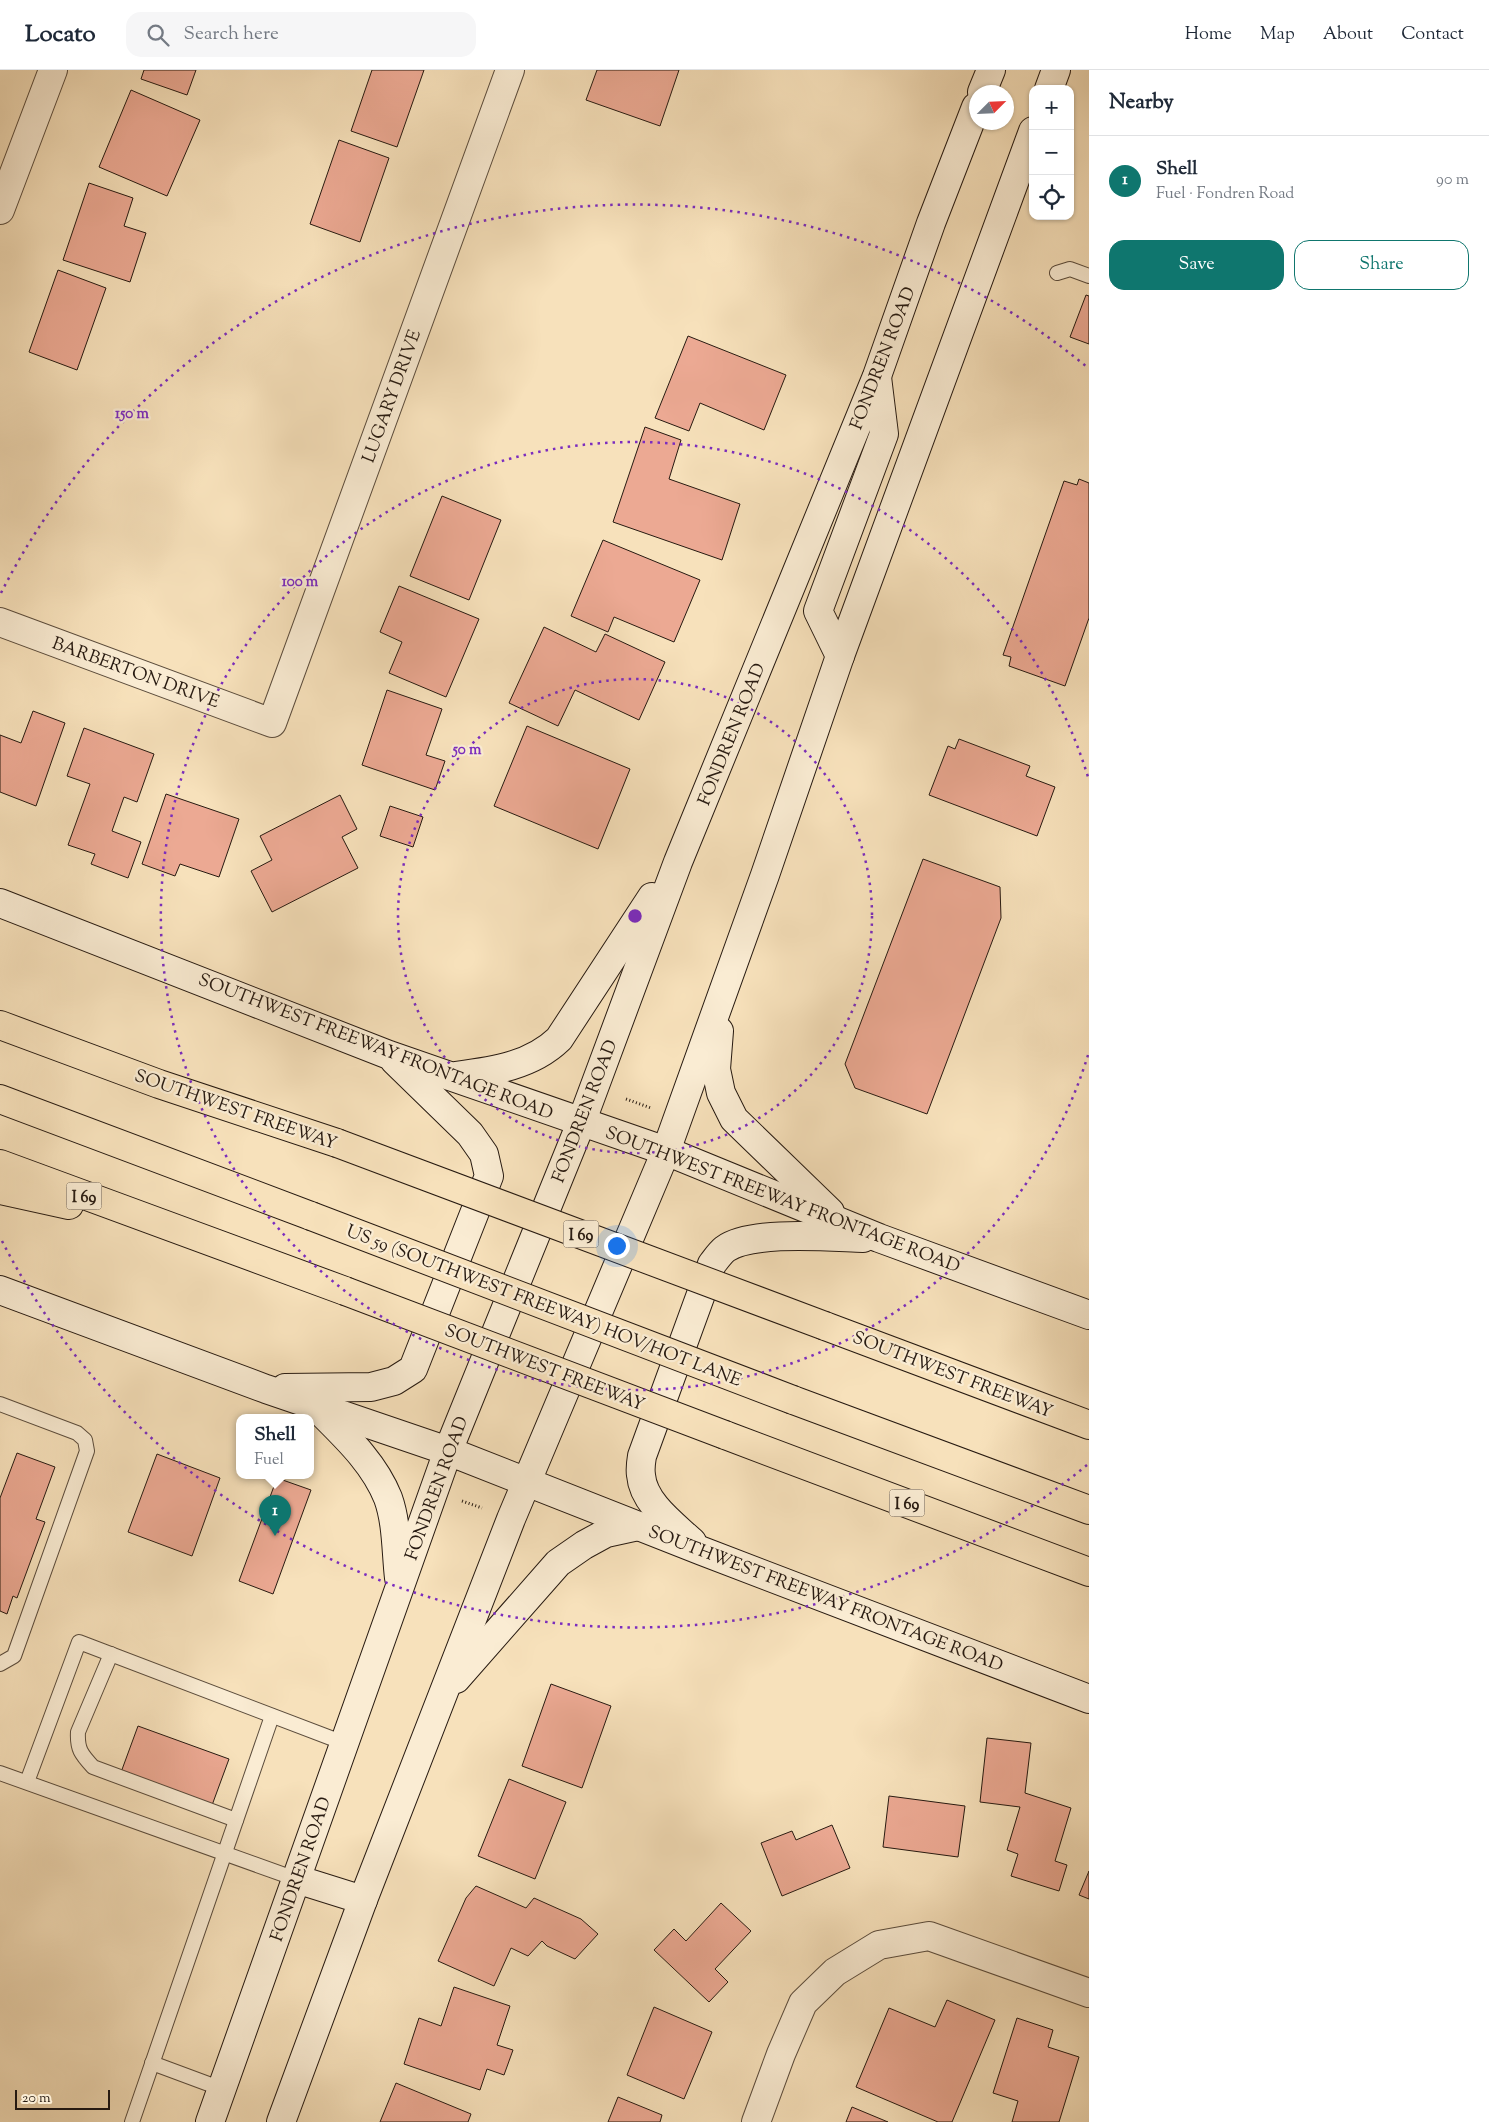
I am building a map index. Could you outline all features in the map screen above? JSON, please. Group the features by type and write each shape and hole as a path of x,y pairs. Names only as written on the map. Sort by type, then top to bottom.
{"highway":[{"name":"SOUTHWEST FREEWAY","path":"0,1025 160,1084 337,1143 1089,1425"},
{"name":"US 59 (SOUTHWEST FREEWAY) HOV/HOT LANE","path":"0,1099 793,1400 1089,1510"},
{"name":"SOUTHWEST FREEWAY","path":"0,1164 169,1228 345,1291 1089,1572"},
{"path":"0,1190 169,1228"}],"main road":[{"path":"0,210 8,166 53,70"},
{"name":"LUGARY DRIVE","path":"272,723 510,70"},
{"path":"985,85 991,70"},
{"path":"1050,85 1056,70"},
{"name":"FONDREN ROAD","path":"210,2122 448,1451 581,1123 685,845 877,376 931,223 969,125"},
{"path":"281,2122 363,1900 527,1481 666,1151 722,997 840,656 1029,142"},
{"path":"840,656 818,611 884,434 877,376"},
{"name":"BARBERTON DRIVE","path":"0,622 272,723"},
{"path":"452,1077 496,1071 521,1064 547,1051 559,1039 611,963 685,845"},
{"name":"SOUTHWEST FREEWAY FRONTAGE ROAD","path":"0,902 389,1055 666,1151 879,1238 1089,1315"},
{"path":"722,997 716,1070 721,1093 734,1118 840,1222"},
{"path":"266,1388 371,1387 394,1381 413,1369 489,1176 484,1154 470,1134 389,1055"},
{"path":"702,1552 657,1508 646,1491 641,1476 642,1456 712,1264 725,1249 748,1241 773,1237 879,1238"},
{"name":"SOUTHWEST FREEWAY FRONTAGE ROAD","path":"0,1290 313,1405 448,1451 702,1552 1089,1700"},
{"path":"313,1405 353,1443 371,1467 388,1498 394,1525 400,1587"},
{"path":"444,1693 558,1563 606,1533 638,1526"},
{"path":"296,1879 363,1900"},
{"path":"756,2122 781,2054 803,2003 836,1972 879,1945 929,1936 1089,1993"}],"lane":[{"path":"1057,273 1070,268 1089,276"},
{"path":"0,1404 77,1433 85,1440 87,1451 14,1656 0,1664"},
{"path":"27,1782 78,1642 344,1743"},
{"path":"111,1654 78,1732 78,1745 85,1757 93,1766 236,1820"},
{"path":"132,2122 272,1716"},
{"path":"0,1773 296,1879"},
{"path":"152,2063 222,2089"}],"path":[{"path":"626,1099 656,1110"},
{"path":"456,1498 488,1510"}],"building":[{"path":"144,70 196,70 187,95 141,79"},
{"path":"372,70 424,70 397,147 351,131"},
{"path":"597,70 679,70 660,126 586,100"},
{"path":"131,90 200,120 167,196 99,167"},
{"path":"339,140 389,158 360,242 310,224"},
{"path":"89,183 133,198 124,226 146,233 130,282 63,260"},
{"path":"58,270 106,288 77,370 29,352"},
{"path":"1086,295 1089,296 1089,344 1070,337"},
{"path":"688,336 786,375 764,430 700,403 689,431 655,418"},
{"path":"645,427 681,440 669,479 740,504 722,560 613,522"},
{"path":"1079,479 1089,483 1089,618 1065,686 1009,666 1011,657 1003,655 1064,481 1077,485"},
{"path":"442,496 501,520 469,600 410,576"},
{"path":"603,540 700,580 674,642 614,617 608,632 571,616"},
{"path":"399,586 479,619 446,697 389,673 402,642 380,632"},
{"path":"544,627 596,652 605,634 665,662 639,720 575,690 558,726 509,703"},
{"path":"387,690 442,709 426,755 445,761 435,790 362,765"},
{"path":"33,711 65,723 36,806 0,792 0,735 21,743"},
{"path":"527,726 630,769 598,849 494,806"},
{"path":"84,728 154,754 137,802 124,797 112,831 141,842 128,878 91,864 95,854 68,845 90,784 67,776"},
{"path":"959,739 1030,766 1026,776 1055,787 1037,836 929,795 948,746 955,749"},
{"path":"166,794 239,819 219,877 180,864 175,876 142,864"},
{"path":"340,795 357,829 342,837 358,868 272,912 251,871 272,860 260,836"},
{"path":"390,806 423,817 413,847 380,836"},
{"path":"923,859 1000,887 1001,918 927,1114 855,1088 845,1064"},
{"path":"17,1453 55,1467 36,1519 45,1522 17,1598 13,1596 7,1614 0,1611 0,1498"},
{"path":"157,1454 220,1478 192,1556 128,1532"},
{"path":"277,1479 311,1490 273,1594 239,1581"},
{"path":"551,1684 611,1706 582,1788 522,1766"},
{"path":"138,1726 229,1759 211,1808 120,1775"},
{"path":"987,1738 1031,1743 1025,1793 1071,1808 1055,1861 1067,1865 1059,1891 1011,1876 1018,1854 1007,1850 1020,1807 980,1802"},
{"path":"509,1779 566,1802 535,1879 478,1856"},
{"path":"889,1796 965,1806 958,1857 883,1847"},
{"path":"832,1825 850,1868 782,1896 761,1843 792,1831 796,1840"},
{"path":"1089,1871 1089,1899 1079,1895"},
{"path":"476,1886 526,1908 534,1898 581,1919 598,1934 575,1959 547,1946 542,1941 528,1956 511,1948 494,1986 438,1961 466,1898"},
{"path":"721,1903 751,1931 715,1969 728,1982 709,2002 654,1950 674,1929 686,1941"},
{"path":"454,1987 510,2006 497,2045 513,2050 504,2075 487,2069 480,2090 404,2064 419,2018 441,2026"},
{"path":"947,2000 995,2020 952,2122 938,2122 856,2087 889,2008 935,2027"},
{"path":"654,2007 712,2032 684,2099 627,2075"},
{"path":"1017,2018 1053,2030 1048,2047 1079,2057 1059,2122 1012,2122 1018,2101 993,2093"},
{"path":"396,2083 471,2114 468,2122 380,2122"},
{"path":"618,2097 662,2115 660,2122 608,2122"},
{"path":"852,2107 888,2122 846,2122"}],"place":[{"name":"Shell","path":"275,1536"}]}
